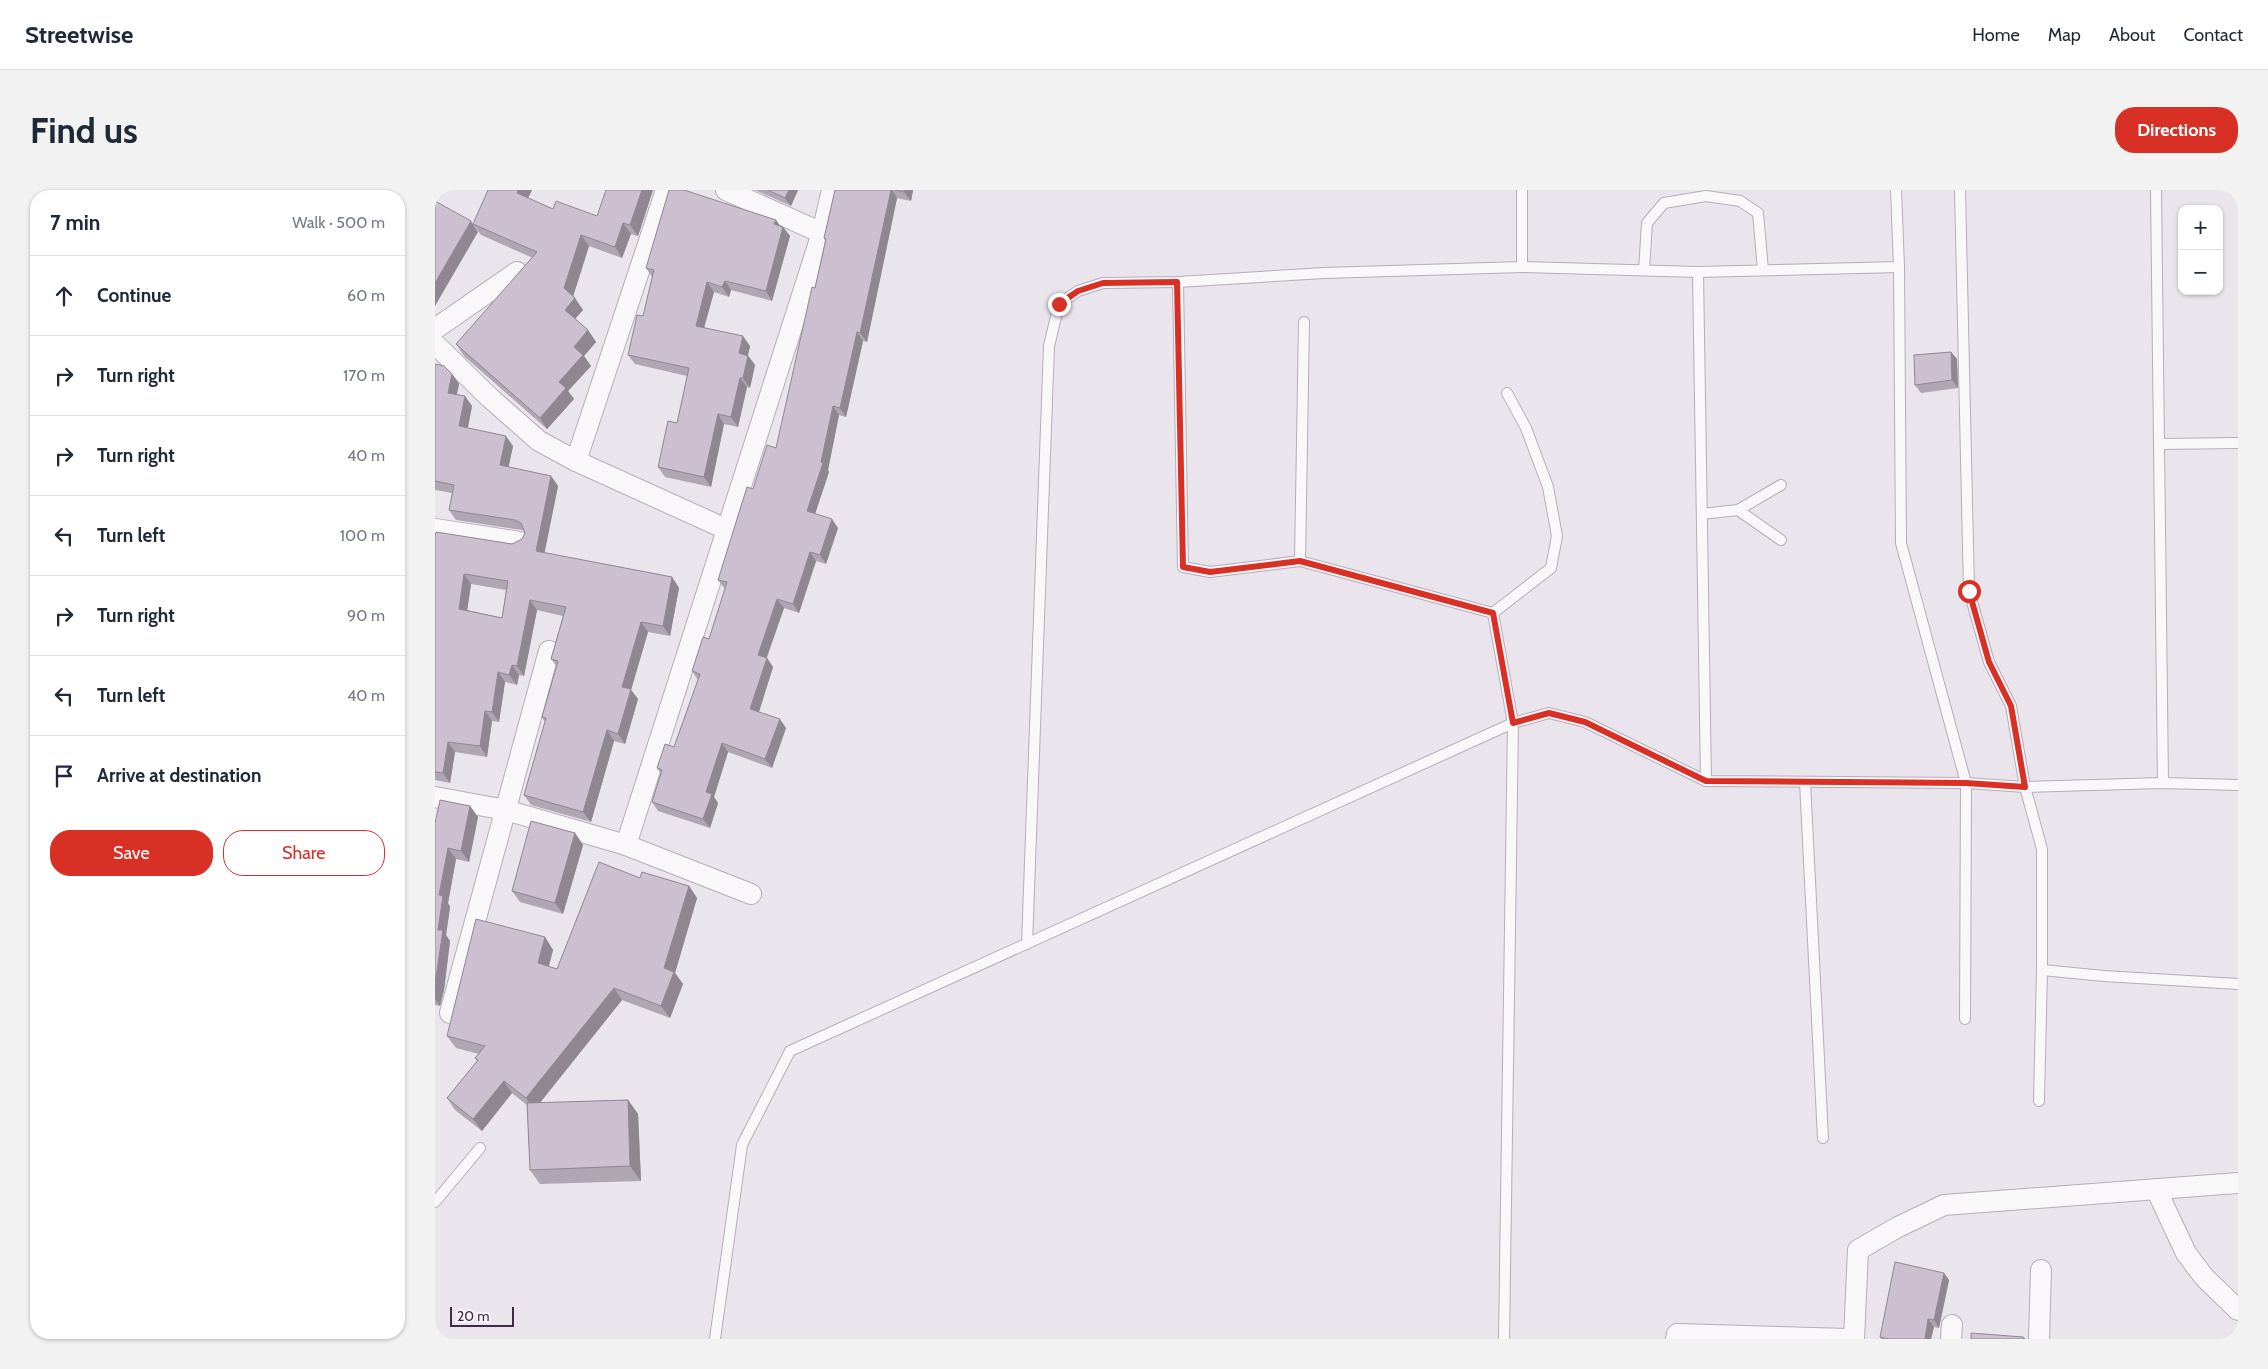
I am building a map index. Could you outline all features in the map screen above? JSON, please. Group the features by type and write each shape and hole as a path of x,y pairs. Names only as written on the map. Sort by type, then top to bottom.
{"street":[{"path":"576,461 666,190"},
{"path":"726,190 822,233"},
{"path":"625,845 728,530 822,233 832,190"},
{"path":"435,329 517,272"},
{"path":"435,344 489,397 539,441 576,461 728,530"},
{"path":"435,529 520,542"},
{"path":"450,1013 549,651"},
{"path":"435,797 506,810 625,845 751,894"},
{"path":"1854,1339 1858,1250 1898,1227 1944,1205 2238,1183"},
{"path":"2156,1189 2186,1253 2204,1277 2238,1310"},
{"path":"2039,1339 2041,1270"},
{"path":"1677,1339 1677,1334 1848,1339"}],"lane":[{"path":"1523,190 1523,267"},
{"path":"1896,190 1899,267 1901,543 1966,783 1965,1019"},
{"path":"1960,190 1969,591 1989,662 2011,706 2025,787 2042,848 2039,1101"},
{"path":"2156,190 2163,783"},
{"path":"1644,270 1647,223 1664,203 1706,196 1740,201 1758,213 1763,270"},
{"path":"1027,944 1049,346 1059,304 1078,291 1103,283 1177,282 1323,273 1523,267 1698,272 1899,267"},
{"path":"1698,272 1706,781"},
{"path":"1177,282 1183,567 1210,572 1300,561 1493,613"},
{"path":"1300,561 1304,322"},
{"path":"1493,613 1551,568 1557,536 1548,487 1526,428 1507,393"},
{"path":"2159,444 2238,443"},
{"path":"1703,514 1738,510 1781,485"},
{"path":"1738,510 1781,540"},
{"path":"1493,613 1513,723 1504,1339"},
{"path":"715,1339 743,1145 790,1051 1513,723 1549,713 1585,722 1706,781 1966,783 2025,787 2163,783 2238,785"},
{"path":"1805,782 1823,1138"},
{"path":"2042,970 2104,976 2238,984"},
{"path":"435,1202 480,1148"}],"building":[{"path":"488,190 518,190 517,193 553,209 556,201 597,216 606,190 642,190 630,225 623,223 615,247 581,235 564,288 575,298 565,310 588,330 574,347 583,355 559,382 566,388 540,418 456,344 537,252 473,224"},
{"path":"669,190 684,190 776,220 774,224 783,227 766,291 725,281 722,287 707,282 696,326 743,336 739,353 748,356 743,378 740,378 731,417 718,414 704,477 658,467 668,421 677,423 689,368 628,355 637,315 643,316 654,270 646,268"},
{"path":"768,190 789,190 785,198"},
{"path":"835,190 891,190 860,333 857,332 840,408 833,406 821,462 823,463 807,511 832,519 820,555 810,552 793,604 777,599 758,655 767,658 750,709 780,719 765,759 722,743 706,792 712,794 703,819 652,802 662,770 657,768 665,744 674,747 700,674 692,671 703,637 709,639 727,582 718,580 747,487 753,489 767,445 776,448 812,287 815,288"},
{"path":"435,201 471,221 435,283"},
{"path":"1951,352 1952,380 1915,385 1914,355"},
{"path":"435,364 444,366 452,374 448,393 465,396 459,426 506,436 500,465 551,476 536,551 672,577 663,626 641,622 622,687 631,689 618,734 607,730 583,812 524,795 546,718 542,717 558,661 551,659 566,607 530,600 517,666 512,665 509,675 498,672 492,712 485,711 480,746 448,742 443,773 435,772 436,532 512,544 522,539 525,533 521,523 515,520 449,510 454,485 435,481","holes":["464,574 508,581 502,618 459,609"]},
{"path":"440,800 470,806 461,851 448,848 439,895 443,896 438,930 443,930 435,984 435,824"},
{"path":"531,821 575,833 555,903 512,891"},
{"path":"599,862 640,878 642,872 689,886 664,968 674,972 661,1006 614,988 526,1098 504,1081 473,1119 447,1098 478,1060 475,1058 485,1046 447,1036 476,919 545,937 538,963 557,969"},
{"path":"628,1100 630,1166 530,1170 527,1103"},
{"path":"1895,1262 1944,1273 1934,1320 1928,1319 1925,1339 1889,1339 1880,1337"},
{"path":"1971,1333 2023,1337 2025,1339 1971,1339"}],"route":[{"path":"1059,304 1078,291 1103,283 1177,282 1183,567 1210,572 1300,561 1493,613 1513,723 1549,713 1585,722 1706,781 1966,783 2025,787 2011,706 1989,662 1969,591"}]}
